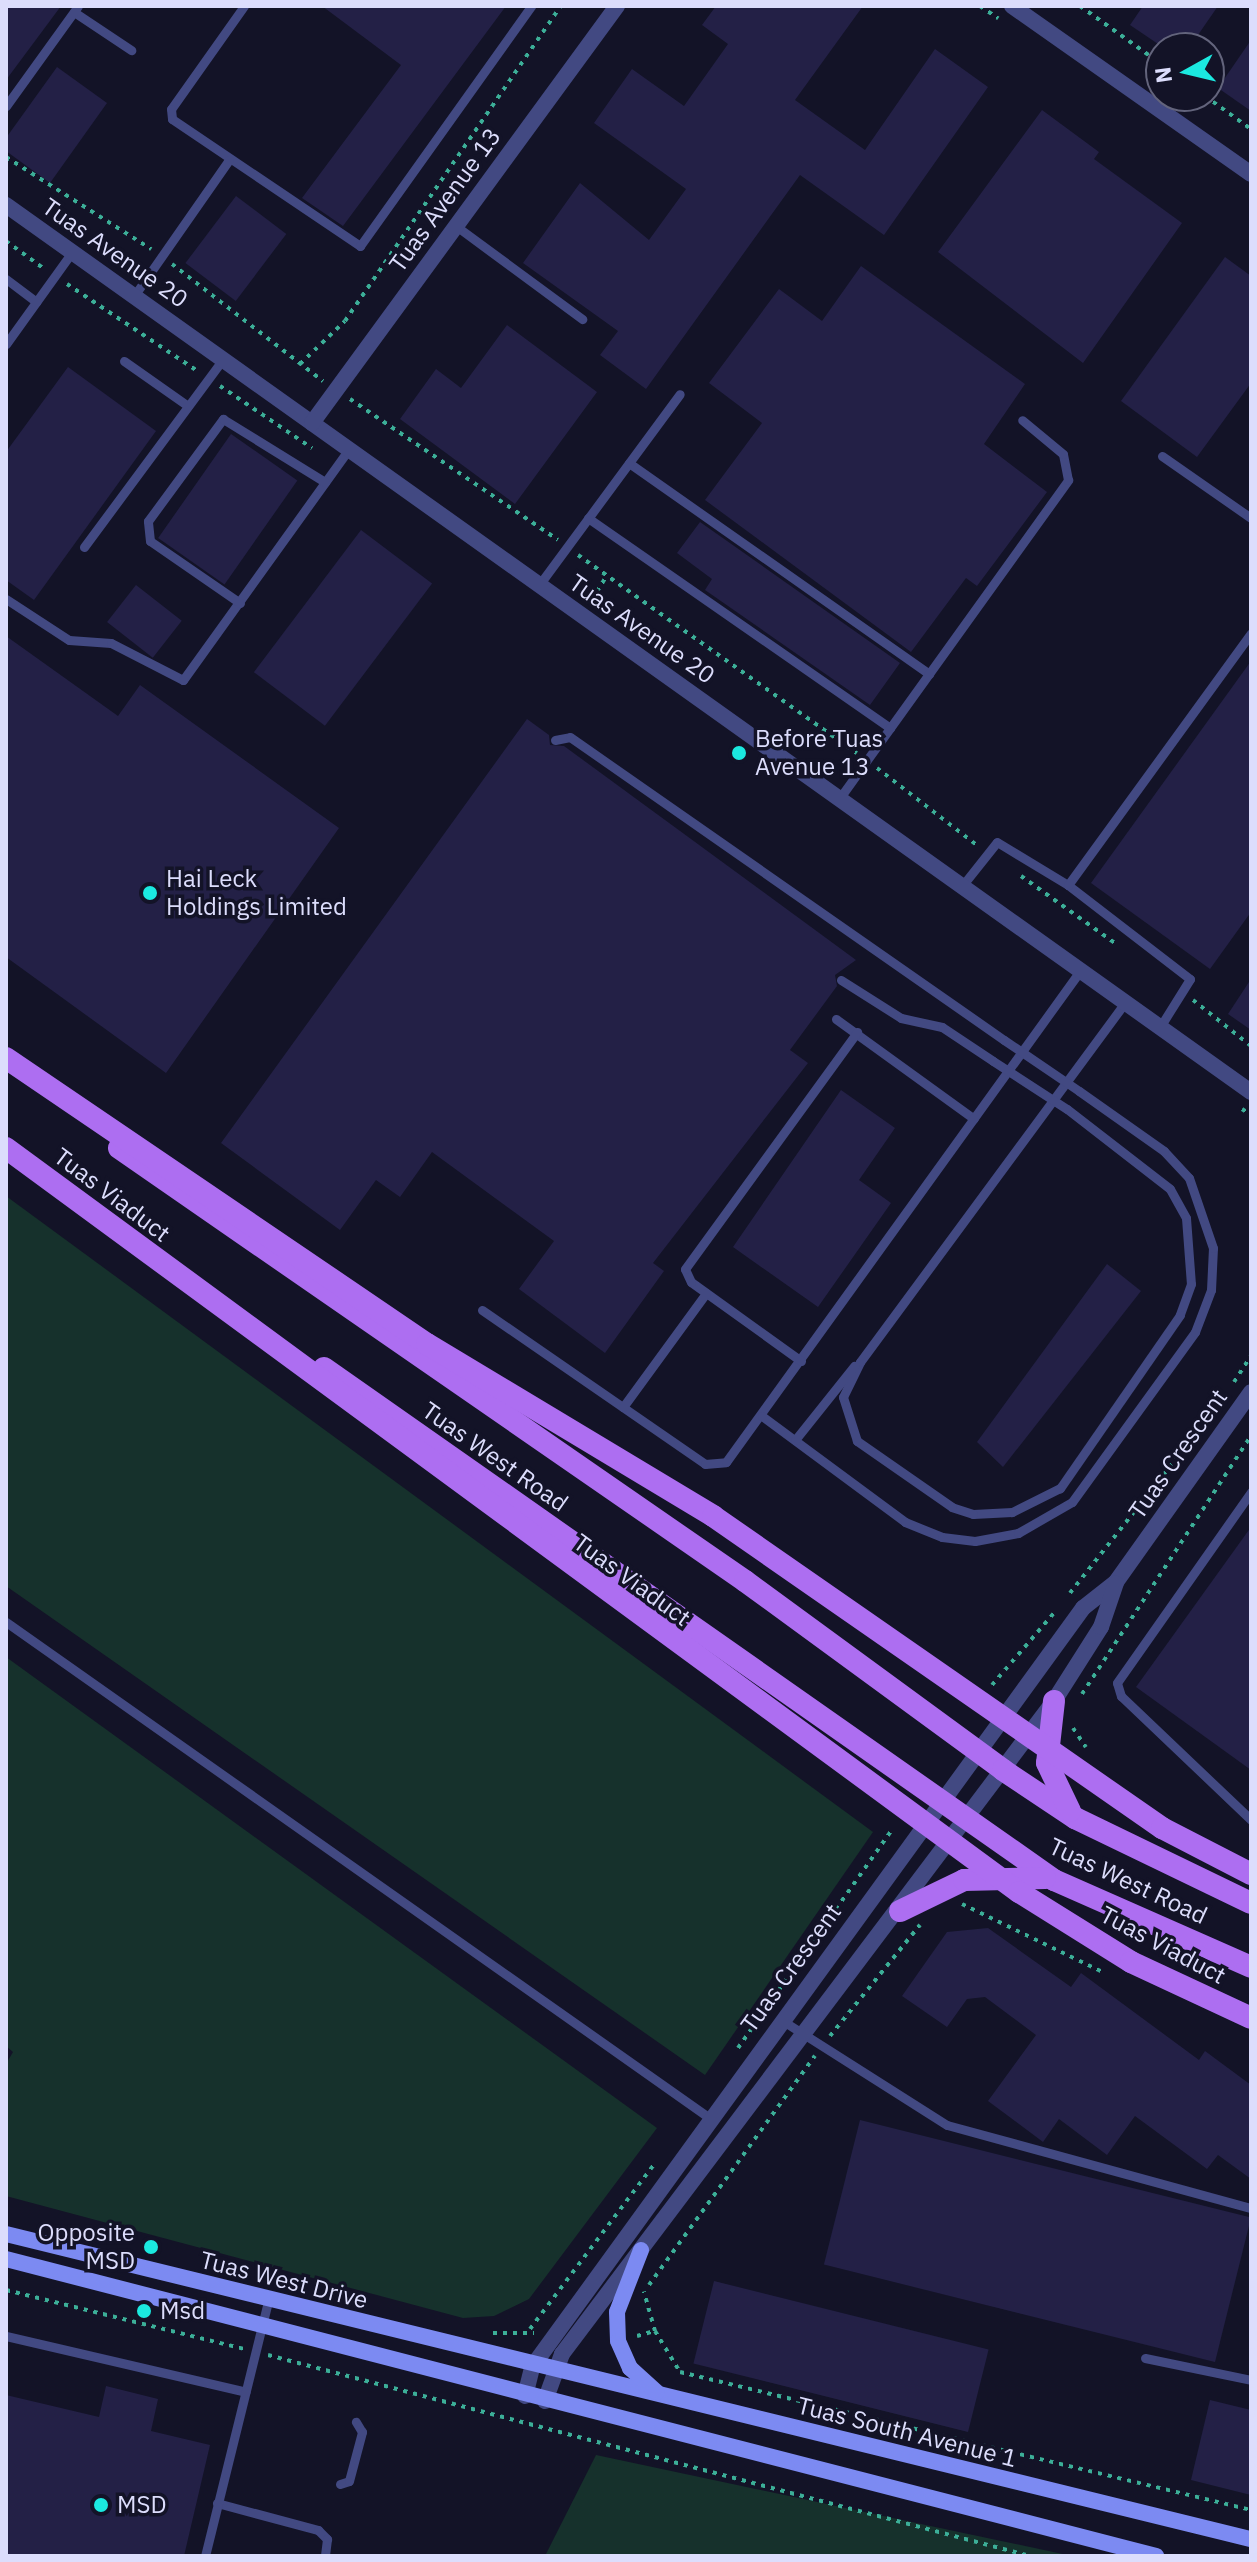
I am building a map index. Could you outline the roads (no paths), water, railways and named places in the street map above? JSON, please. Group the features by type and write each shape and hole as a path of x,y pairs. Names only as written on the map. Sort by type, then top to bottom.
{"main road":[{"name":"Tuas Viaduct","path":"6,1058 427,1344 713,1516 1162,1828 1251,1874"},
{"name":"Tuas West Road","path":"6,1070 732,1572 1003,1770 1075,1818 1251,1903"},
{"name":"Tuas Viaduct","path":"6,1146 1019,1892 1131,1962 1251,2018"},
{"name":"Tuas West Road","path":"6,1146 965,1822 1054,1880 1251,1967"},
{"path":"1063,1704 1047,1763 1075,1818"},
{"path":"900,1911 964,1880 1054,1880"},
{"name":"Tuas West Drive","path":"6,2234 551,2371"},
{"path":"641,2250 617,2312 618,2341 630,2368 660,2395"},
{"name":"Tuas West Drive","path":"6,2259 545,2401"},
{"name":"Tuas South Avenue 1","path":"551,2371 1251,2539"},
{"path":"545,2401 1156,2556"}],"street":[{"name":"Tuas Avenue 13","path":"312,423 617,6"},
{"path":"1012,6 1251,174"},
{"name":"Tuas Avenue 20","path":"6,205 1251,1092"},
{"name":"Tuas Crescent","path":"525,2396 532,2367 711,2119 1083,1608 1116,1582 1251,1392"},
{"name":"Tuas Crescent","path":"545,2401 551,2371 802,2036 900,1911 1003,1770 1063,1704 1101,1627 1116,1582"}],"lane":[{"path":"244,6 171,109 172,119 352,245 365,245 531,6"},
{"path":"6,106 76,9 131,50"},
{"path":"134,296 229,160"},
{"path":"456,226 582,319"},
{"path":"6,344 72,252"},
{"path":"6,279 36,302"},
{"path":"84,547 223,359"},
{"path":"124,361 188,406"},
{"path":"539,585 680,394"},
{"path":"240,603 150,541 148,521 223,419 325,482"},
{"path":"839,799 1068,480 1063,454 1022,420"},
{"path":"6,599 69,640 111,643 176,681 189,677 349,449"},
{"path":"1162,456 1251,518"},
{"path":"629,463 929,674"},
{"path":"588,518 890,728"},
{"path":"1068,885 1251,633"},
{"path":"555,740 570,737 1164,1151 1189,1178 1213,1248 1211,1290 1195,1332 1072,1502 1018,1533 975,1541 942,1537 905,1522 762,1416"},
{"path":"962,886 985,851 997,842 1068,885 1186,974 1184,993 1160,1027"},
{"path":"482,1310 713,1466 726,1462 1080,971"},
{"path":"841,980 901,1018 942,1027 1067,1109 1170,1189 1186,1218 1191,1284 1180,1315 1060,1488 1012,1512 952,1507 857,1441 843,1397 860,1362"},
{"path":"795,1440 860,1362 1125,1003"},
{"path":"836,1019 974,1119"},
{"path":"801,1361 706,1293 685,1269 857,1032"},
{"path":"623,1407 706,1293"},
{"path":"1251,1492 1117,1683 1121,1696 1251,1820"},
{"path":"6,1622 711,2119"},
{"path":"783,2021 820,2049 947,2125 1251,2208"},
{"path":"205,2556 268,2301"},
{"path":"6,2336 246,2392"},
{"path":"1145,2358 1251,2380"},
{"path":"340,2484 349,2481 362,2432 356,2422"},
{"path":"217,2503 318,2530 327,2539 325,2556"}],"place":[{"name":"Before Tuas Avenue 13","path":"739,753"},
{"name":"Hai Leck Holdings Limited","path":"150,893"},
{"name":"Opposite MSD","path":"151,2247"},
{"name":"Msd","path":"144,2311"},
{"name":"MSD","path":"101,2505"}]}
